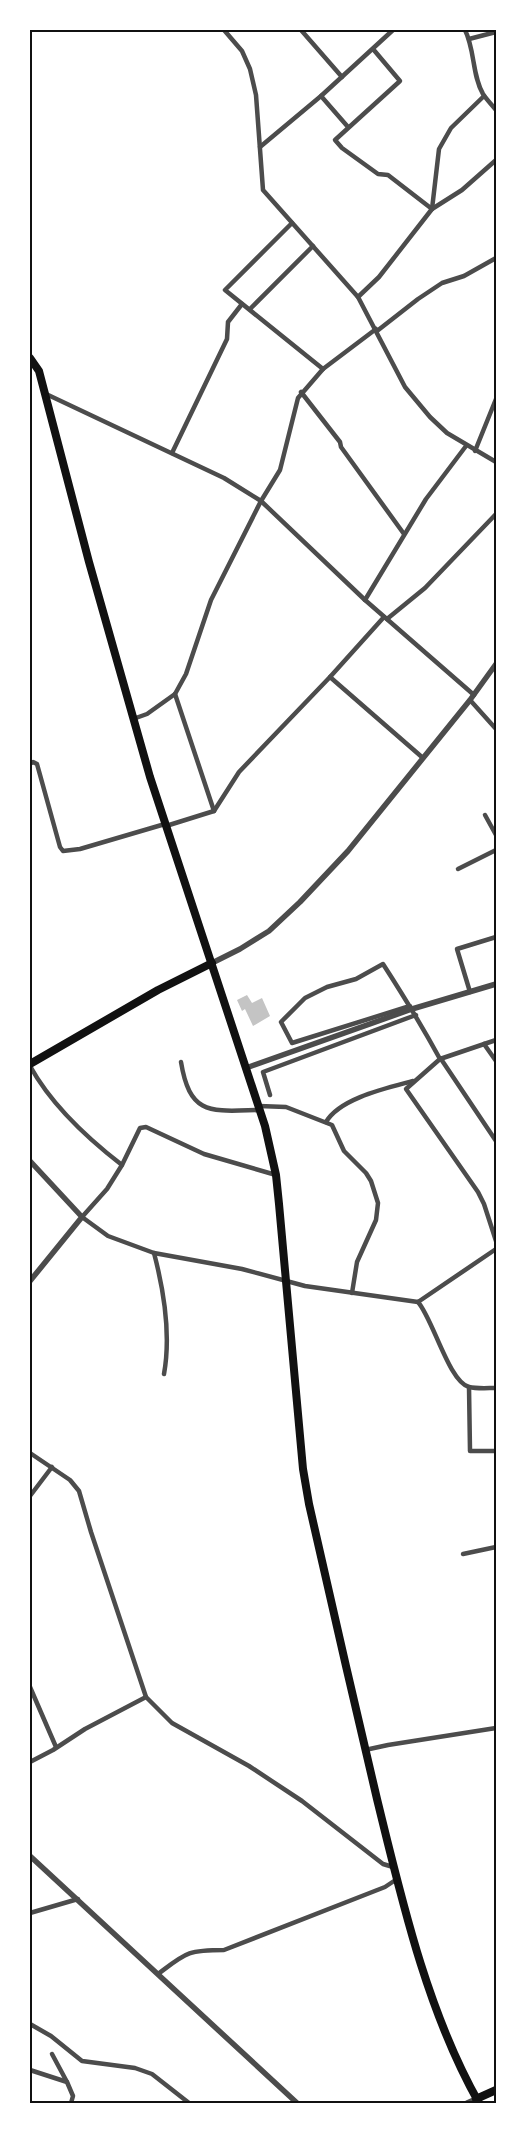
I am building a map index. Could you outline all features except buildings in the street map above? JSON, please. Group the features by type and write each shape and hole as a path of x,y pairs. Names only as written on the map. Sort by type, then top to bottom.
{"main road":[{"path":"30,358 39,371 133,718 166,825 260,1108 276,1175 305,1487 393,1867 440,2022 464,2077 478,2101 496,2090"},
{"path":"30,1065 158,990 212,962"}],"street":[{"path":"224,30 242,51 250,69 256,95 263,190 358,297 377,330 405,387 446,433 496,462"},
{"path":"301,30 342,77"},
{"path":"260,147 322,96 393,30"},
{"path":"465,30 470,39 480,88 496,110"},
{"path":"470,39 496,32"},
{"path":"373,49 400,81 335,140 342,148 378,174 388,175 432,209"},
{"path":"322,96 348,127"},
{"path":"432,209 440,149 451,128 484,96"},
{"path":"358,297 379,277 432,209 462,190 496,160"},
{"path":"292,222 225,290 323,369"},
{"path":"250,309 313,246"},
{"path":"133,718 146,714 175,694 186,674 211,600 261,501 284,462 289,431 301,392 323,369 418,299 442,283 464,276 496,258"},
{"path":"172,454 227,339 228,322 242,304"},
{"path":"301,392 340,442 341,447 404,534"},
{"path":"45,393 224,478 261,501 365,600 474,695"},
{"path":"475,451 496,399"},
{"path":"365,600 426,498 466,446"},
{"path":"30,764 33,762 37,764 60,847 63,851 80,849 214,811 239,772 386,618 424,588 496,514"},
{"path":"212,962 256,940 284,918 348,851 474,695 494,673 496,664"},
{"path":"330,677 423,758"},
{"path":"175,694 214,811"},
{"path":"470,700 496,729"},
{"path":"485,815 496,835"},
{"path":"458,869 496,850"},
{"path":"470,992 457,949 496,937"},
{"path":"412,1010 292,1042 281,1022 305,998 327,987 356,979 384,964 412,1010 440,1059 496,1140"},
{"path":"246,1068 412,1010 496,984"},
{"path":"270,1095 263,1072 412,1010"},
{"path":"496,1040 440,1059 406,1089 478,1192 496,1241"},
{"path":"484,1044 496,1061"},
{"path":"181,1062 184,1083 193,1100 210,1109 286,1107 326,1122 335,1130 344,1151 366,1173 371,1181 378,1203 376,1220 357,1262 352,1293"},
{"path":"30,1065 40,1084 89,1139 122,1165"},
{"path":"326,1122 330,1115 349,1101 415,1080"},
{"path":"30,1281 32,1273 107,1190 140,1128 146,1127 204,1154 276,1175"},
{"path":"30,1161 82,1217 108,1236 154,1253 225,1266 305,1286 418,1302 496,1249"},
{"path":"154,1253 158,1268 167,1336 164,1374"},
{"path":"418,1302 423,1308 433,1333 459,1383 469,1388 496,1388"},
{"path":"469,1388 470,1451 496,1451"},
{"path":"30,1453 70,1480 82,1491 91,1532 146,1697 172,1723 249,1766 302,1801 383,1864 393,1867"},
{"path":"30,1496 52,1467"},
{"path":"464,1554 496,1547"},
{"path":"30,1687 56,1748"},
{"path":"30,1762 85,1729 146,1697"},
{"path":"366,1750 496,1728"},
{"path":"30,1856 297,2103"},
{"path":"158,1974 182,1955 198,1951 224,1950 385,1887 397,1879"},
{"path":"30,1912 78,1899"},
{"path":"30,2024 51,2036 82,2062 135,2068 152,2074 189,2103"},
{"path":"52,2054 73,2096 71,2103"},
{"path":"30,2070 67,2082"},
{"path":"467,2103 478,2101"}]}
